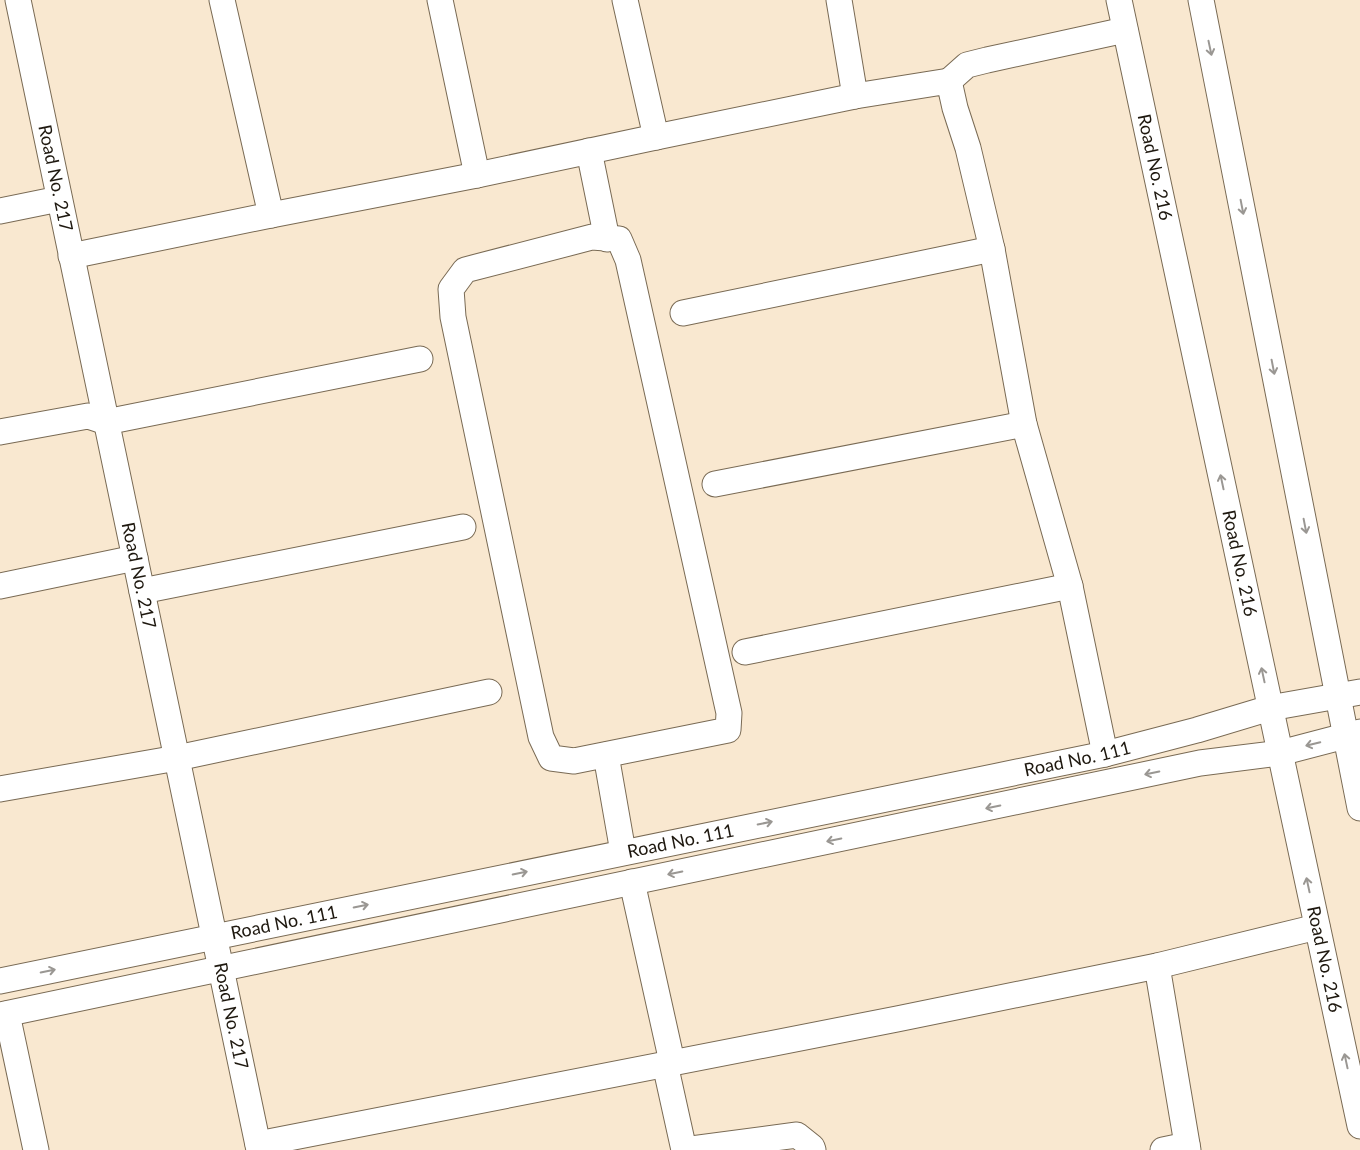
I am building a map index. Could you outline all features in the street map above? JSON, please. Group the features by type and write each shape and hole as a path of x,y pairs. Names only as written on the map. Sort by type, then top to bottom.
{"street":[{"name":"Road No. 217","path":"18,0 259,1147"},
{"path":"222,0 271,215"},
{"path":"440,0 477,175"},
{"path":"625,0 656,137"},
{"path":"839,0 855,96"},
{"name":"Road No. 216","path":"1119,0 1360,1126"},
{"path":"1201,0 1349,694 1360,808"},
{"path":"71,256 477,175 855,96 949,82 967,65 1125,30"},
{"path":"949,82 968,148 992,249 1024,424 1070,586 1105,754"},
{"path":"589,151 607,239"},
{"path":"0,211 59,199"},
{"path":"592,238 607,239 619,239 628,260 729,713 728,730 574,761 551,758 541,737 453,317 451,290 465,270 592,238"},
{"path":"683,313 992,249"},
{"path":"0,432 88,416 106,422 420,359"},
{"path":"714,484 1024,424"},
{"path":"142,591 463,527"},
{"path":"0,586 134,558"},
{"path":"745,652 1070,586"},
{"path":"0,789 177,758 489,692"},
{"name":"Road No. 111","path":"0,981 1105,754 1198,730 1270,708 1349,694"},
{"name":"Road No. 111","path":"4,1014 1200,763 1280,753 1353,734"},
{"path":"606,755 623,852"},
{"path":"632,882 684,1150 797,1135 812,1147 813,1150"},
{"path":"259,1147 668,1063 1157,966 1317,927"},
{"path":"1157,966 1188,1147 1163,1150"},
{"path":"4,1014 36,1150"}]}
